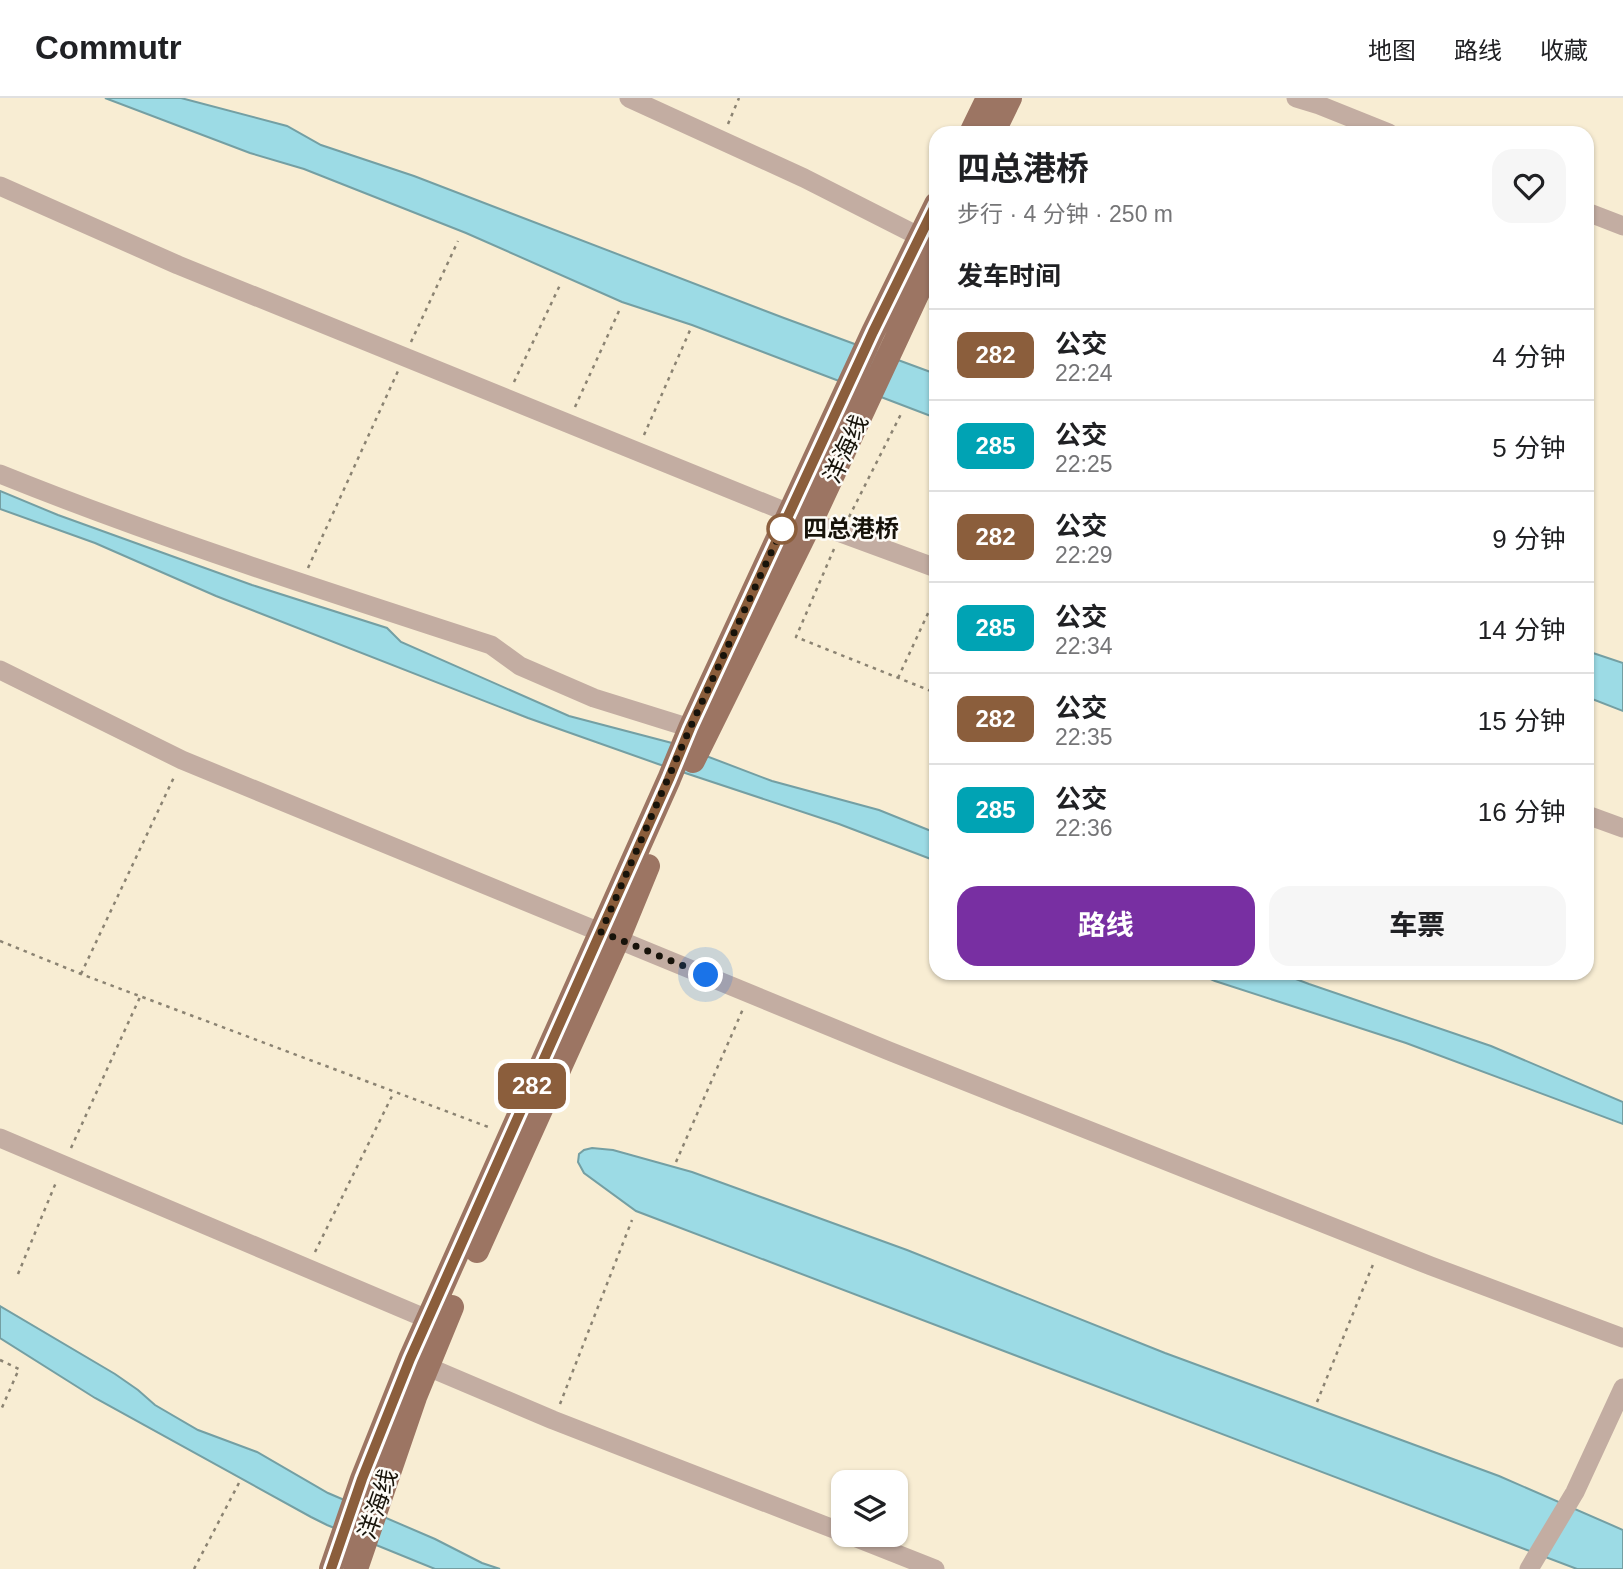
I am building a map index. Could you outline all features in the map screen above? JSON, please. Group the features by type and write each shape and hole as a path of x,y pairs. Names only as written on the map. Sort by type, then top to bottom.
{"main road":[{"path":"974,126 988,98"},
{"path":"996,126 1010,98"},
{"name":"洋海线","path":"801,517 834,417 873,332 929,248"},
{"name":"洋海线","path":"435,1322 696,736 801,517 859,421 901,331 929,251"},
{"name":"洋海线","path":"346,1562 373,1482 510,1135 609,935"}],"street":[{"path":"629,98 804,178 929,244"},
{"path":"1296,98 1371,126"},
{"path":"0,186 178,265 801,517 929,565"},
{"path":"1594,215 1623,226"},
{"path":"0,474 60,498 301,583 491,645 520,666 594,698 696,736"},
{"path":"0,670 182,760 889,1051 1380,1246 1623,1338"},
{"path":"1594,818 1623,828"},
{"path":"0,1138 435,1322"},
{"path":"419,1363 553,1420 831,1528"},
{"path":"1528,1569 1575,1492 1623,1388"},
{"path":"879,1547 935,1569"}],"path":[{"path":"722,140 739,98"},
{"path":"301,583 458,241"},
{"path":"506,398 560,285"},
{"path":"568,423 619,311"},
{"path":"637,451 691,328"},
{"path":"901,414 842,532 796,637 929,690"},
{"path":"898,678 929,615"},
{"path":"81,974 182,760"},
{"path":"0,941 140,997 510,1135"},
{"path":"676,1163 750,993"},
{"path":"18,1274 140,997"},
{"path":"308,1268 394,1092"},
{"path":"553,1420 632,1220"},
{"path":"1317,1402 1380,1246"},
{"path":"0,1360 19,1369 0,1412"},
{"path":"194,1569 240,1481"}],"water":[{"path":"105,98 181,98 287,126 321,145 414,176 929,371 929,415 692,325 622,302 466,233 304,169 250,153"},
{"path":"0,491 58,515 252,585 387,628 401,642 569,716 672,743 772,781 879,810 929,830 929,858 839,824 528,718 216,596 95,543 0,509"},
{"path":"1594,653 1623,663 1623,711 1594,700"},
{"path":"1213,980 1298,980 1491,1046 1623,1102 1623,1124 1406,1043"},
{"path":"592,1148 613,1150 692,1172 907,1250 1165,1353 1499,1476 1623,1530 1623,1569 1577,1569 636,1211 584,1173 578,1162 579,1154"},
{"path":"0,1306 115,1374 155,1405 198,1430 257,1452 328,1493 500,1569 435,1569 311,1517 95,1398 0,1338"}],"bus line":[{"name":"282","path":"331,1569 362,1479 410,1359 690,728 873,332 929,218"}],"place":[{"name":"四总港桥","path":"782,529"}],"route":[{"path":"706,975 601,932 690,728 782,529"}]}
